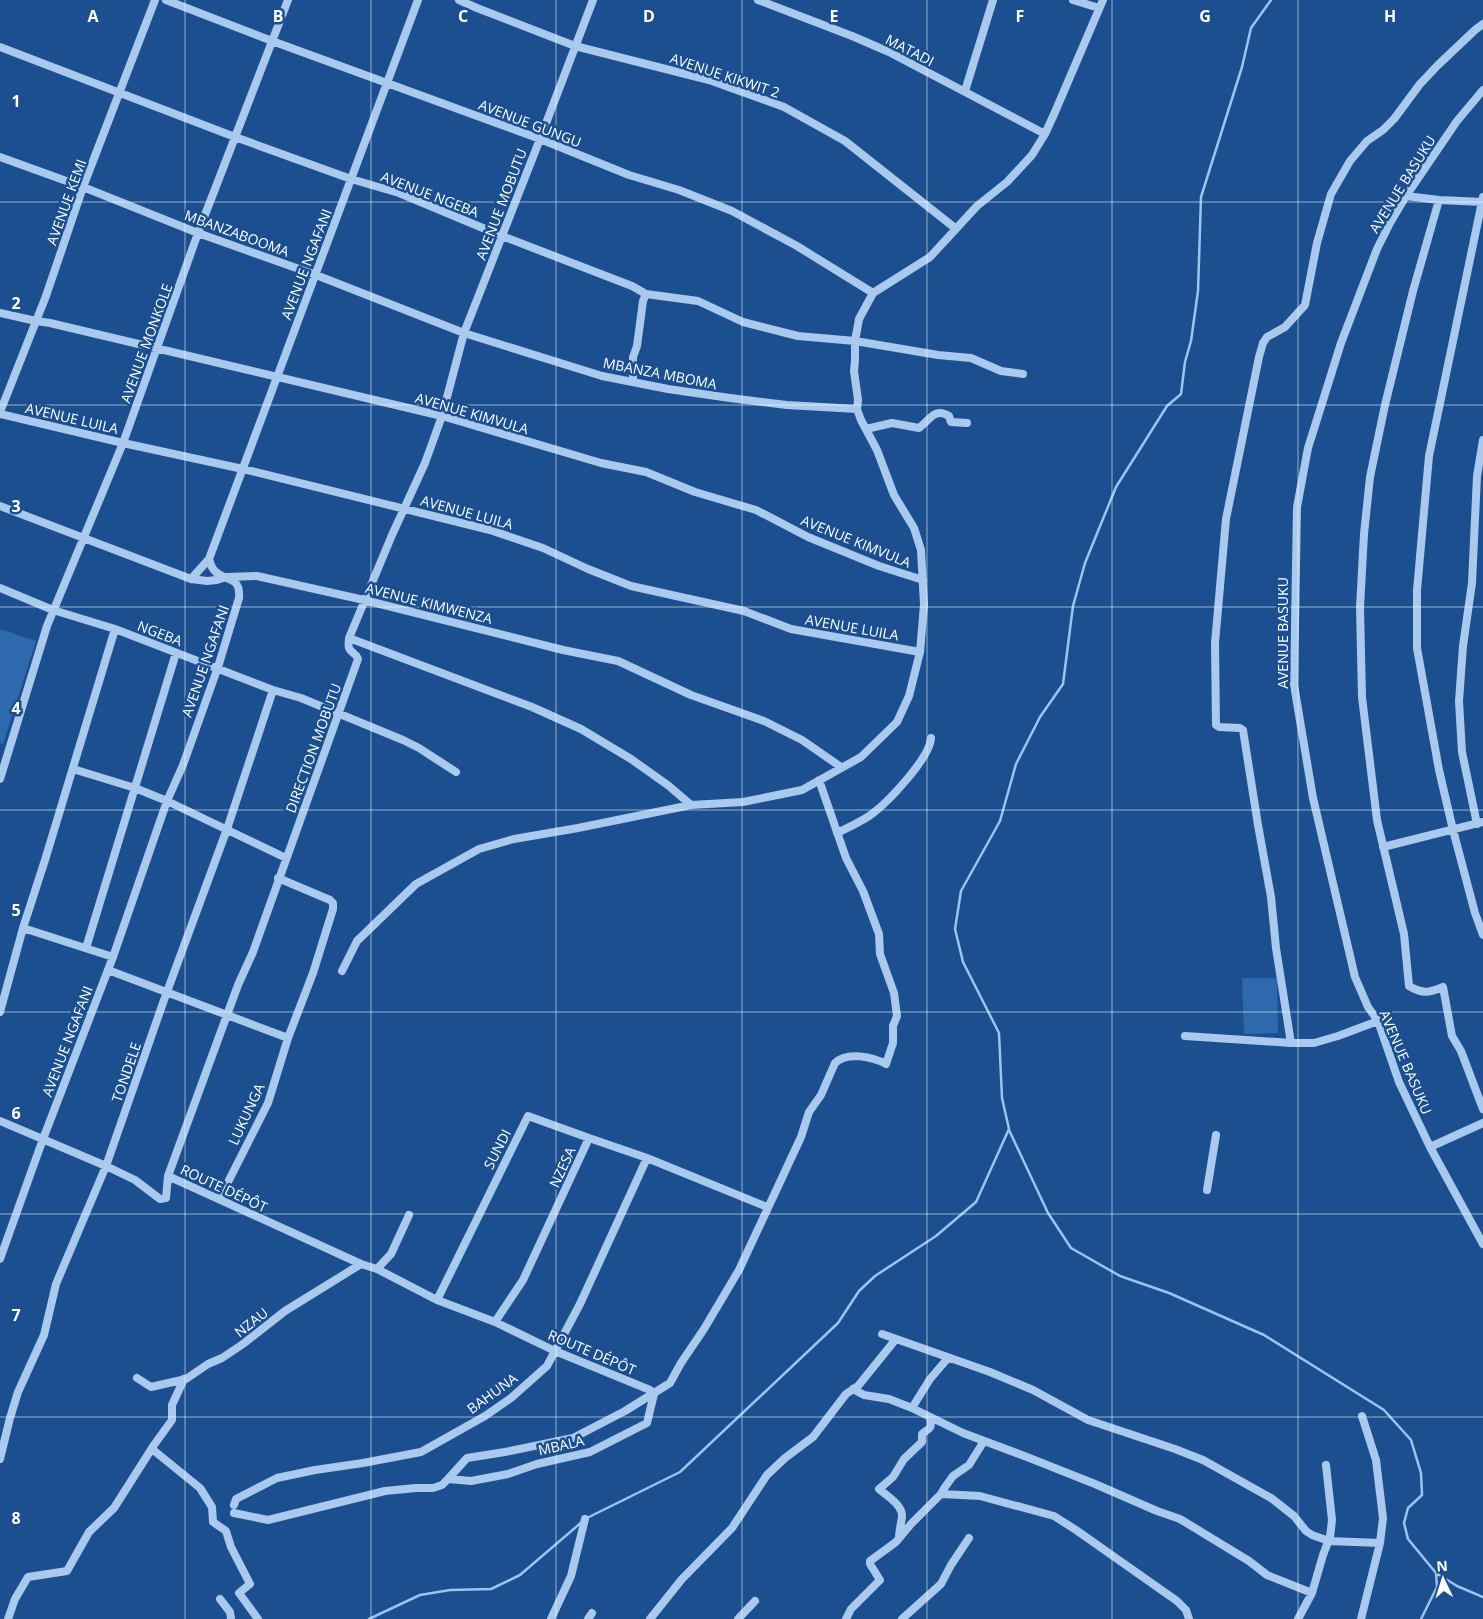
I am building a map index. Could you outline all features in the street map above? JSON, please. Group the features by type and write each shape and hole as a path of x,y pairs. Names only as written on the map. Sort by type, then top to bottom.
{"street":[{"name":"AVENUE KEMI","path":"0,413 36,321 83,187 155,0"},
{"name":"AVENUE GUNGU","path":"166,0 272,42 387,82 540,139 629,175 678,190 732,211 797,246 874,293"},
{"name":"AVENUE MONKOLE","path":"0,779 53,610 123,443 198,233 288,0"},
{"name":"AVENUE NGAFANI","path":"0,1259 43,1139 113,957 167,801 183,765 218,668 240,598 237,583 215,572 209,559 418,0"},
{"name":"AVENUE KIKWIT 2","path":"459,0 575,46 709,80 784,107 845,141 955,228"},
{"name":"AVENUE MOBUTU","path":"464,333 593,0"},
{"name":"MATADI","path":"758,0 882,49 1045,134"},
{"path":"965,91 993,0"},
{"path":"1073,0 1099,8"},
{"path":"342,971 357,941 416,884 479,849 514,838 578,828 691,805 743,802 802,790 860,757 897,722 909,696 920,652 924,605 921,550 914,528 894,495 877,450 858,409 854,370 855,342 860,314 874,293 930,257 977,206 1011,179 1032,155 1045,134 1103,0"},
{"path":"1290,1043 1276,948 1272,897 1243,730 1240,728 1218,727 1216,724 1215,643 1229,501 1263,343 1272,333 1285,327 1305,305 1317,243 1332,194 1350,161 1367,141 1389,124 1420,84 1483,24"},
{"name":"AVENUE NGEBA","path":"0,47 235,137 351,179 399,193 502,236 632,286 646,294 698,301 743,322 798,336 971,358 1001,371 1023,374"},
{"name":"AVENUE BASUKU","path":"1483,90 1458,121 1406,196 1390,223 1377,249 1341,344 1308,448 1297,507 1294,604 1294,692 1313,798 1351,966 1368,1007 1378,1020 1399,1082 1430,1147 1483,1244"},
{"name":"MBANZABOOMA","path":"0,157 83,187 198,233 316,275 464,333"},
{"path":"1406,196 1439,200 1482,200 1429,456 1417,590 1417,653 1437,761 1453,830 1483,935"},
{"path":"1439,200 1413,291 1385,405 1370,477 1364,534 1360,607 1362,697 1377,820 1404,934 1410,986 1423,992 1443,987 1452,1036 1462,1050 1483,1109"},
{"path":"633,382 633,357 637,346 643,301 646,294"},
{"name":"AVENUE KIMVULA","path":"0,313 50,323 442,416 601,463 646,472 695,492 756,510 808,537 879,566 923,580"},
{"path":"464,333 442,416 425,464 349,638 532,707 581,729 631,759 669,786 691,805"},
{"name":"MBANZA MBOMA","path":"464,333 602,376 668,389 787,405 858,409"},
{"path":"866,429 892,423 919,428 935,413 943,412 950,416 951,422 967,423"},
{"name":"AVENUE LUILA","path":"0,413 123,443 243,468 499,533 543,548 631,586 744,611 791,630 920,652"},
{"path":"1384,847 1480,823 1462,752 1459,701 1463,646 1472,583 1477,476 1483,440"},
{"name":"AVENUE KIMWENZA","path":"0,506 191,579 207,581 217,580 226,576 257,576 364,600 563,650 618,661 691,695 764,721 802,740 841,768"},
{"path":"191,579 209,559"},
{"name":"NGEBA","path":"0,588 53,610 115,630 273,690 301,698 403,740 456,772"},
{"path":"0,1012 22,928 115,630"},
{"name":"DIRECTION MOBUTU","path":"168,1176 238,985 253,952 358,659 357,655 348,647 349,638"},
{"path":"86,948 176,653"},
{"name":"TONDELE","path":"0,1460 18,1392 44,1335 56,1284 106,1166 227,829 273,690"},
{"path":"837,833 873,813 888,798 917,766 929,748 931,738"},
{"path":"73,769 135,788 167,801 286,858"},
{"path":"448,1479 467,1458 573,1438 625,1411 670,1383 704,1329 752,1245 767,1207 801,1137 809,1112 821,1095 835,1063 839,1059 850,1056 876,1059 886,1064 893,1043 893,1026 897,1012 894,992 880,954 879,934 863,891 846,858 819,780"},
{"name":"LUKUNGA","path":"220,1198 268,1103 288,1038 313,973 333,909 333,903 330,900 278,878"},
{"path":"22,928 113,957"},
{"path":"108,970 288,1038"},
{"path":"1185,1036 1314,1043 1378,1020"},
{"name":"SUNDI","path":"437,1300 528,1116 589,1138"},
{"name":"ROUTE DÉPÔT","path":"0,1121 135,1180 160,1199 166,1198 168,1176 220,1198 276,1226 361,1264"},
{"path":"1430,1147 1483,1123"},
{"path":"1207,1190 1216,1135"},
{"name":"NZESA","path":"495,1322 523,1280 589,1138 647,1158 767,1207"},
{"name":"BAHUNA","path":"234,1509 236,1499 277,1478 421,1452 485,1416 511,1398 546,1366 555,1351 580,1304 647,1158"},
{"path":"377,1269 391,1254 409,1215"},
{"path":"361,1264 377,1269 437,1300"},
{"name":"NZAU","path":"137,1378 151,1387 184,1379 208,1364 222,1358 285,1311 361,1264"},
{"name":"ROUTE DÉPÔT","path":"437,1300 495,1322 555,1351 650,1390 654,1394"},
{"path":"882,1334 990,1372 1033,1390 1088,1420 1203,1460 1271,1498 1294,1516 1306,1531 1312,1535 1329,1540 1380,1543"},
{"path":"650,1619 682,1580 732,1528 767,1475 785,1458 813,1437 846,1394 858,1386 896,1339"},
{"path":"912,1408 930,1380 948,1358"},
{"path":"8,1619 15,1599 28,1577 67,1571 88,1532 114,1508 172,1420 172,1406 184,1379"},
{"path":"853,1389 864,1395 889,1399 912,1408 955,1430 1035,1460 1180,1519 1249,1561 1267,1576 1312,1592"},
{"name":"MBALA","path":"234,1509 268,1520 384,1491 433,1488 442,1485 448,1479 471,1481 508,1474 537,1464 590,1452 647,1423 654,1394"},
{"path":"1361,1619 1380,1543 1383,1518 1376,1460 1362,1416"},
{"path":"899,1538 902,1514 898,1506 879,1489 893,1477 904,1460 922,1442 922,1434 928,1431 931,1426 930,1417"},
{"path":"846,1619 851,1609 880,1580 870,1561 896,1542 941,1494 953,1476 969,1465 984,1441"},
{"path":"152,1449 200,1488 212,1507 213,1522 226,1531 231,1547 250,1584 239,1593 258,1619"},
{"path":"1298,1619 1312,1592 1329,1540 1332,1520 1326,1465"},
{"path":"941,1494 980,1496 1054,1516 1177,1601 1186,1610 1189,1619"},
{"path":"551,1619 572,1576 585,1518"},
{"path":"902,1619 941,1584 969,1538"},
{"path":"220,1599 230,1612 231,1619"},
{"path":"738,1619 755,1601"}],"shaded area":[{"path":"0,629 36,641 3,744 0,743"},
{"path":"1242,978 1277,978 1278,1033 1244,1034"}],"waterway":[{"path":"587,1518 680,1472 838,1323 859,1291 875,1276 936,1236 976,1202 1009,1129 1002,1098 999,1033 963,962 955,929 961,891 1000,821 1016,764 1040,717 1063,684 1073,606 1085,563 1116,487 1167,406 1181,394 1198,291 1201,197 1242,67 1251,28 1271,0"},
{"path":"1009,1130 1048,1213 1071,1248 1120,1276 1169,1293 1264,1335 1384,1410 1411,1440 1421,1473 1422,1495 1408,1508 1404,1523 1408,1539 1436,1573 1437,1587 1421,1619"},
{"path":"369,1619 420,1595 450,1590 491,1589 520,1575 583,1521"},
{"path":"1436,1573 1457,1586 1483,1597"}]}
